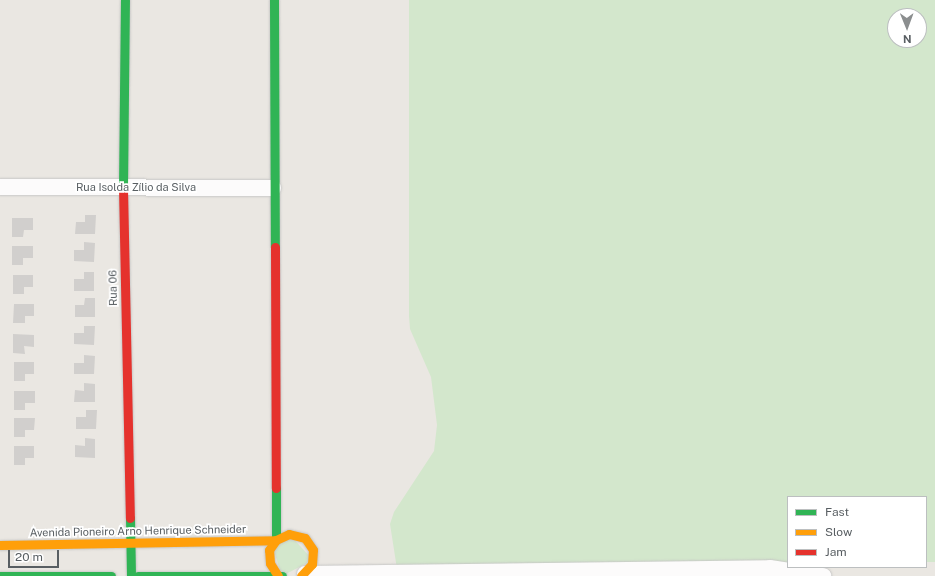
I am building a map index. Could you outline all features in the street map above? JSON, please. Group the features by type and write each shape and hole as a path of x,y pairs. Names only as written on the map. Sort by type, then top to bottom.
{"street":[{"name":"Rua 06","path":"125,0 123,187 131,576"},
{"path":"138,576 279,575 269,556 276,540 273,188 274,0"},
{"name":"Rua Isolda Zílio da Silva","path":"0,187 273,188"},
{"name":"Avenida Pioneiro Arno Henrique Schneider","path":"0,545 130,544 276,540 289,534 308,542 314,556 304,575"},
{"path":"304,575 770,568 816,574"},
{"path":"0,576 111,576"}],"green space":[{"path":"409,0 935,0 935,562 927,562 927,496 787,496 787,564 397,569 390,524 394,512 434,451 437,425 431,377 410,329 409,316"},
{"path":"289,534 313,560 282,576 272,545"}],"building":[{"path":"85,215 96,215 95,234 75,234 76,222 85,222"},
{"path":"12,218 33,218 33,230 24,230 23,237 12,237"},
{"path":"84,242 95,243 94,262 74,261 74,250 84,250"},
{"path":"12,246 33,246 33,258 23,258 23,265 12,265"},
{"path":"84,272 94,272 94,291 74,291 74,279 84,279"},
{"path":"13,275 33,275 33,287 24,287 24,294 13,294"},
{"path":"85,298 95,298 95,317 75,317 75,305 84,305"},
{"path":"14,304 34,304 34,316 25,316 25,323 13,323"},
{"path":"84,326 95,326 94,345 74,344 74,333 84,333"},
{"path":"13,334 34,335 34,347 24,346 25,354 13,353"},
{"path":"84,355 95,356 94,374 74,374 74,363 84,363"},
{"path":"14,362 34,362 34,374 25,374 25,381 14,381"},
{"path":"84,383 95,384 95,402 74,402 75,390 84,391"},
{"path":"14,391 35,391 35,403 25,403 25,410 14,410"},
{"path":"86,410 97,410 96,429 76,429 76,417 86,417"},
{"path":"14,418 35,418 34,430 25,430 25,437 14,437"},
{"path":"85,438 95,439 95,458 75,457 75,445 85,446"},
{"path":"14,446 34,446 34,458 25,458 25,465 14,465"}],"traffic: fast":[{"path":"123,188 125,0"},
{"path":"274,0 275,247"},
{"path":"276,488 276,540"},
{"path":"130,518 131,576"},
{"path":"0,576 111,576"},
{"path":"138,576 282,576"}],"traffic: slow":[{"path":"278,576 270,563 269,550 276,540 289,534 305,538 313,550 312,564 301,576"},
{"path":"0,545 276,540"}],"traffic: jam":[{"path":"123,188 130,518"},
{"path":"275,247 276,488"}]}
